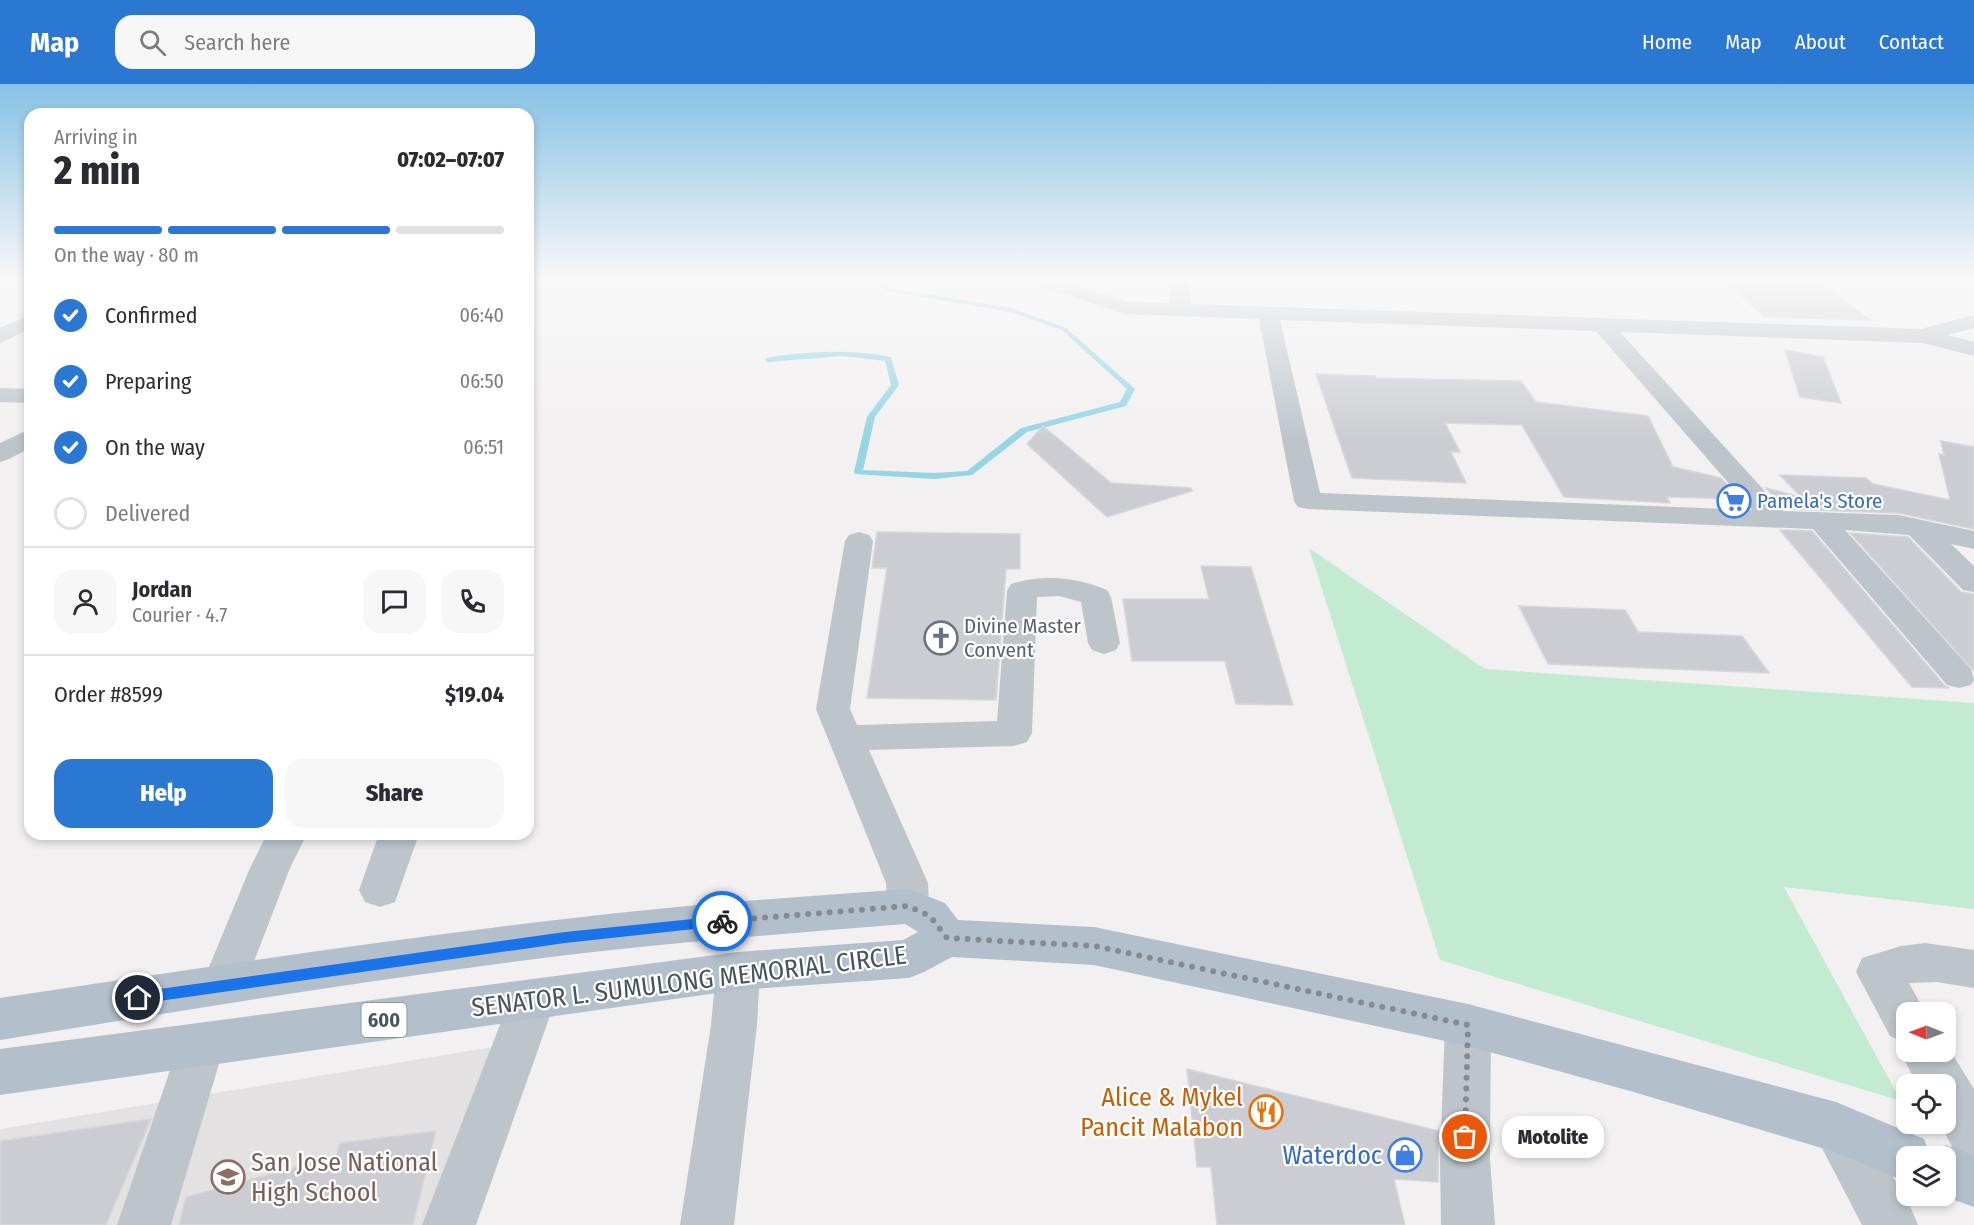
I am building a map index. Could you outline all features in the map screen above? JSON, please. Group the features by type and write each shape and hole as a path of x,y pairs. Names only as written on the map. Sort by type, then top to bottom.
{"main road":[{"name":"SENATOR L. SUMULONG MEMORIAL CIRCLE","path":"0,1072 201,1047 738,971 909,958 947,938 930,916 908,906"},
{"path":"0,1019 224,984 565,938 737,920 908,906"},
{"path":"947,938 1094,946 1468,1025 1630,1068 1836,1127 1896,1153"},
{"path":"1956,1175 1974,1181"}],"street":[{"path":"1272,333 1308,501 1898,524 1974,540"},
{"path":"1609,333 1774,518"},
{"path":"1849,333 1923,336 1974,349"},
{"path":"1923,336 1932,333"},
{"path":"0,395 24,396"},
{"path":"0,454 24,440"},
{"path":"1820,520 1959,677"},
{"path":"1918,528 1974,583"},
{"path":"859,541 833,709 907,883 908,906"},
{"path":"845,738 1014,733 1022,591 1034,587 1081,590 1096,597 1104,643"},
{"path":"224,984 270,868 284,840"},
{"path":"380,890 397,840"},
{"path":"1896,1004 1878,972 1898,964 1930,962 1974,969"},
{"path":"707,1225 734,1025 738,971"},
{"path":"448,1225 532,999"},
{"path":"1468,1025 1464,1160 1468,1225"},
{"path":"144,1225 201,1047"},
{"path":"1956,1105 1974,1136"},
{"path":"1836,1127 1891,1225"}],"shaded area":[{"name":"San Jose National High School","path":"510,1044 435,1225 0,1225 0,1129"}],"green space":[{"path":"1309,548 1485,669 1974,703 1974,909 1784,887 1896,1092 1896,1099 1440,960"}],"building":[{"path":"1785,350 1823,357 1841,403 1800,397"},
{"path":"1316,374 1375,376 1376,378 1521,381 1536,402 1648,416 1673,467 1721,478 1740,499 1666,497 1670,503 1564,497 1522,425 1445,423 1460,452 1451,452 1466,483 1352,478"},
{"path":"1043,426 1111,483 1191,488 1192,491 1107,517 1027,444"},
{"path":"1941,441 1974,447 1974,529 1898,513 1784,509 1766,488 1801,497 1780,475 1866,478 1873,484 1950,500 1939,454 1944,455"},
{"path":"1780,530 1812,531 1949,688 1912,687"},
{"name":"Divine Master Convent","path":"877,532 1020,534 1020,569 1006,569 996,700 867,698 887,568 872,568"},
{"path":"1850,533 1908,537 1961,592 1974,594 1974,671"},
{"path":"1201,566 1251,567 1293,705 1236,704 1225,661 1132,661 1123,599 1209,599"},
{"path":"1519,606 1625,610 1638,632 1742,636 1769,673 1548,664"},
{"path":"1187,1069 1439,1131 1438,1182 1394,1179 1405,1225 1217,1225 1211,1167 1197,1167"},
{"path":"151,1119 106,1225 0,1225 0,1141"},
{"path":"436,1131 413,1225 179,1225 186,1197 336,1156 340,1143"}],"waterway":[{"path":"769,360 843,354 888,359 895,385 871,417 858,472 934,476 969,473 1024,430 1123,404 1131,389 1069,333"}],"way so far":[{"path":"722,921 908,906 930,916 947,938 1094,946 1468,1025 1465,1137"}],"place":[{"name":"Pamela's Store","path":"1734,501"},
{"name":"Divine Master Convent","path":"941,638"},
{"name":"Alice & Mykel Pancit Malabon","path":"1266,1112"},
{"name":"Motolite","path":"1465,1137"},
{"name":"Waterdoc","path":"1405,1155"},
{"name":"San Jose National High School","path":"228,1177"}],"route":[{"path":"138,998 224,984 565,938 722,921"}]}
